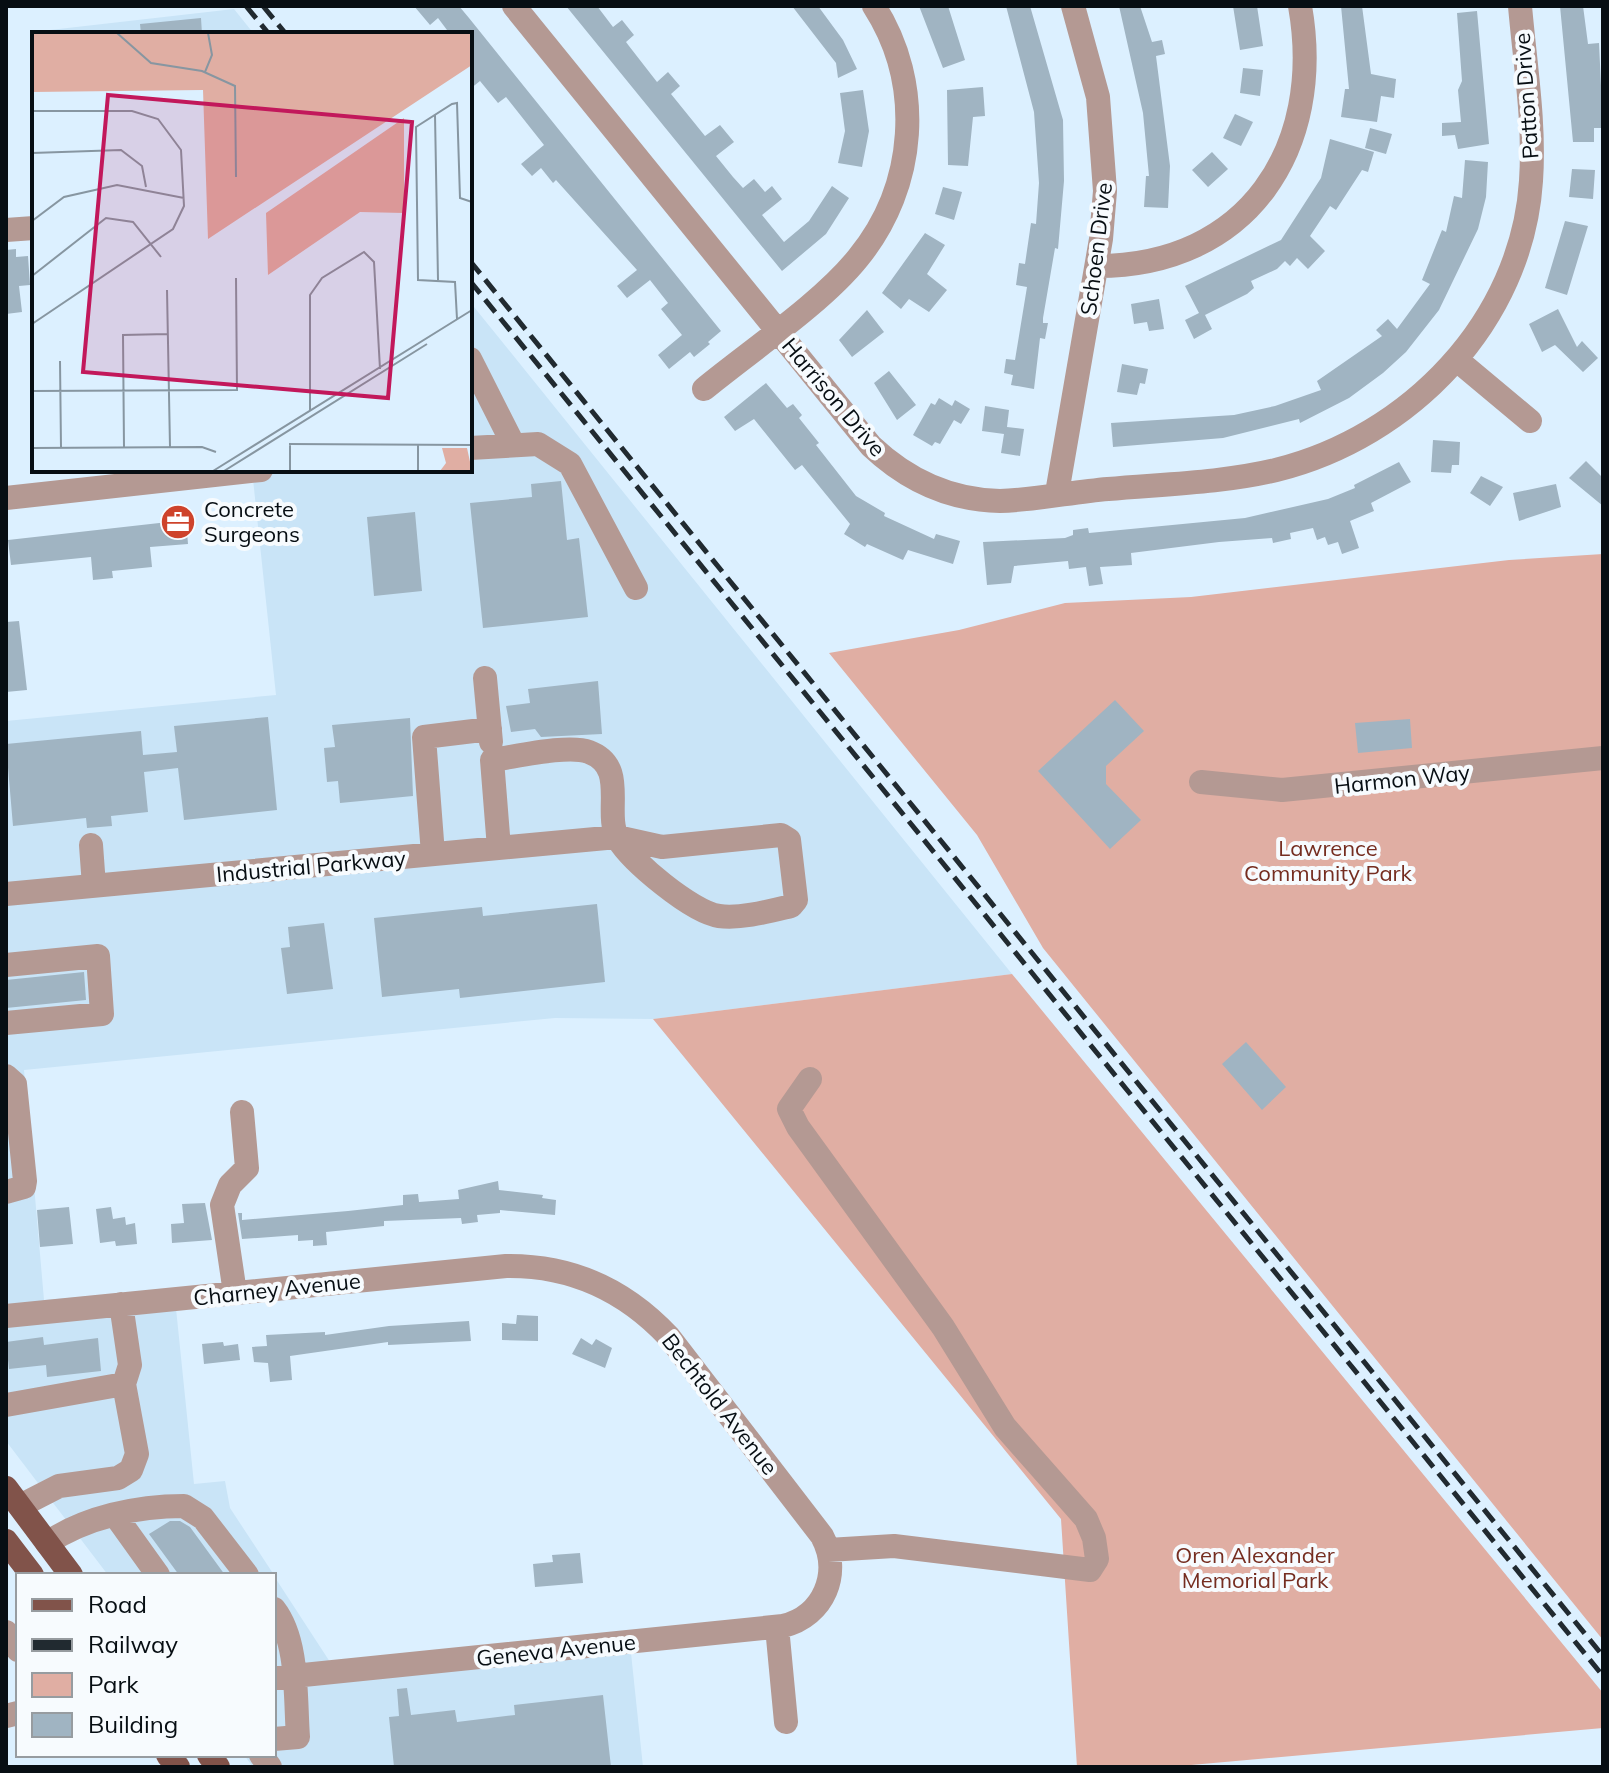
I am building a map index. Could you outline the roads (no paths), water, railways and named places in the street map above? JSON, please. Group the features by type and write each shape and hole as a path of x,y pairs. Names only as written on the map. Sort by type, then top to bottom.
{"main road":[{"path":"13,1497 70,1573"}],"street":[{"name":"Harrison Drive","path":"514,6 871,446 921,483 952,495 1009,501 1057,493 1237,477 1299,463 1351,442 1386,422 1429,388 1457,360"},
{"path":"704,389 857,260 888,213 906,152 907,89 897,51 874,6"},
{"name":"Schoen Drive","path":"1057,493 1097,266 1105,191 1104,144 1098,97 1073,6"},
{"path":"1097,266 1143,263 1188,249 1216,234 1263,192 1284,159 1303,107 1307,65 1300,6"},
{"name":"Patton Drive","path":"1457,360 1496,302 1514,259 1528,205 1533,150 1520,6"},
{"path":"6,230 32,228"},
{"path":"1457,360 1530,421"},
{"path":"472,363 513,444"},
{"path":"472,448 538,444 570,464 636,588"},
{"path":"6,498 243,472"},
{"path":"485,678 499,848"},
{"path":"433,854 424,737 490,729"},
{"path":"492,760 566,751 587,751 603,760 613,778 617,837"},
{"name":"Harmon Way","path":"1201,782 1282,790 1603,758"},
{"name":"Industrial Parkway","path":"6,894 617,837 662,847 781,835 789,840 796,900 791,906 766,912 717,916 651,878 617,837"},
{"path":"91,845 94,886"},
{"path":"6,965 98,956 102,1014 6,1023"},
{"path":"6,1076 15,1084 25,1181 24,1187 6,1192"},
{"path":"810,1079 789,1109 798,1127 943,1327 1005,1427 1086,1519 1094,1538 1097,1559 1090,1570 894,1546 828,1550"},
{"path":"235,1293 222,1205 230,1185 247,1168 242,1112"},
{"name":"Charney Avenue","path":"6,1316 506,1266 548,1268"},
{"name":"Bechtold Avenue","path":"548,1268 613,1291 663,1331 822,1536 828,1550"},
{"path":"13,1497 59,1486 118,1478 131,1470 137,1454 124,1384 130,1365 121,1304"},
{"path":"6,1405 124,1384"},
{"path":"47,1543 72,1526 115,1515 174,1506 194,1510 245,1573"},
{"path":"115,1515 157,1573"},
{"name":"Geneva Avenue","path":"284,1677 777,1627 806,1616 825,1593 831,1567 828,1550"},
{"path":"276,1612 282,1619 288,1640 284,1677 298,1737 276,1739"},
{"path":"777,1627 786,1722"}],"railway":[{"path":"246,6 267,32"},
{"path":"263,6 284,32"},
{"path":"472,263 1603,1656"},
{"path":"472,283 1603,1676"}],"place":[{"name":"Concrete Surgeons","path":"178,522"}],"park label":[{"name":"Lawrence Community Park","path":"1328,860"},
{"name":"Oren Alexander Memorial Park","path":"1255,1568"}]}
